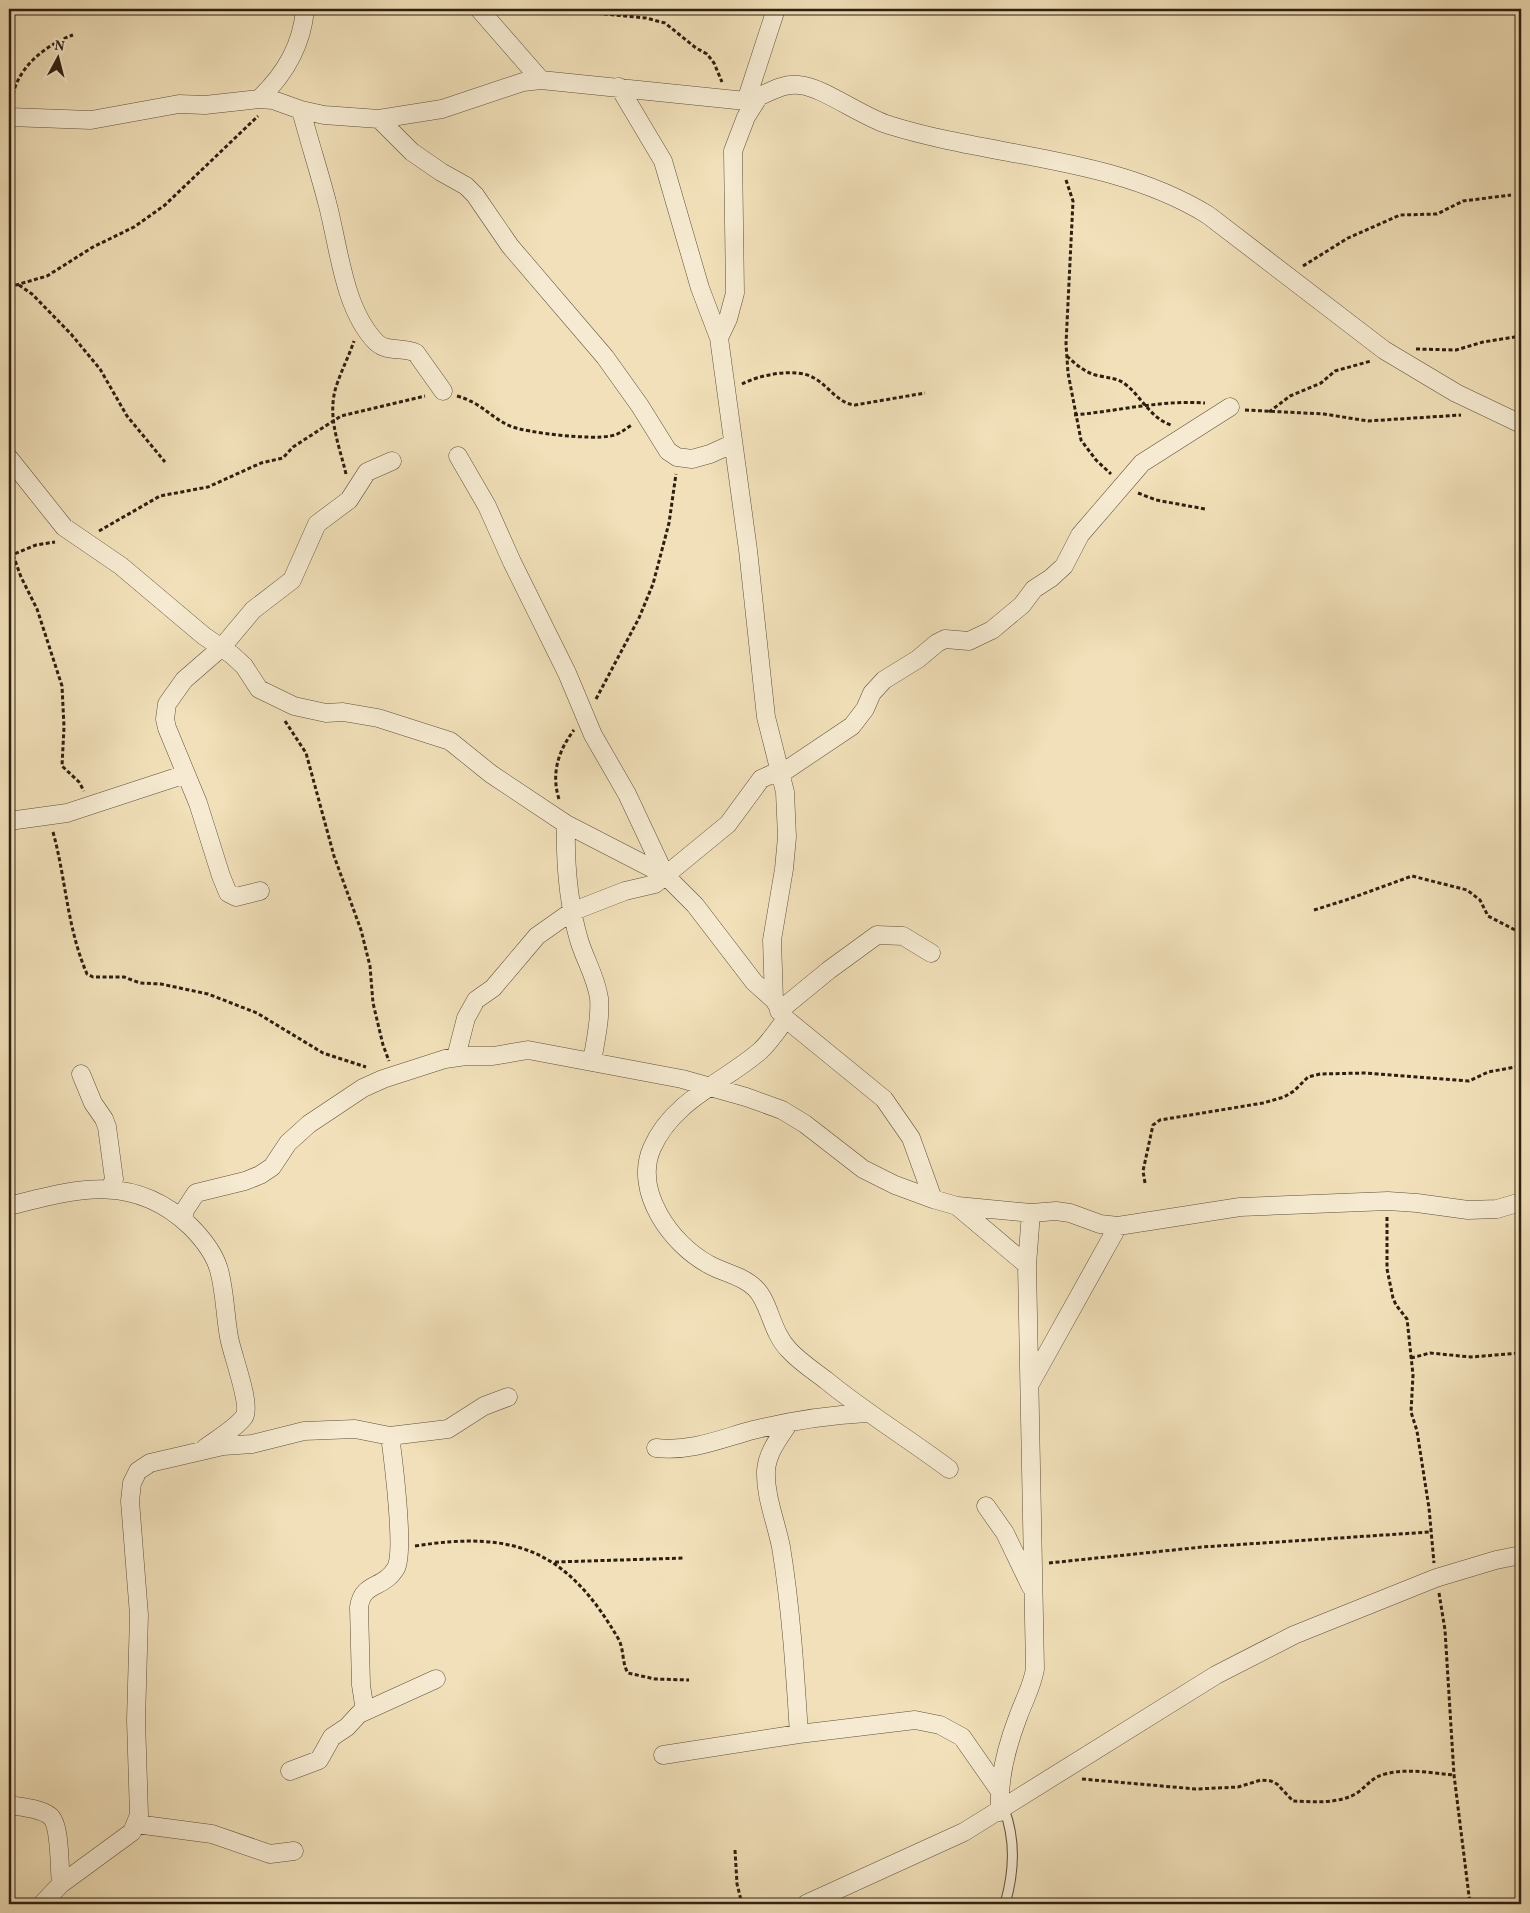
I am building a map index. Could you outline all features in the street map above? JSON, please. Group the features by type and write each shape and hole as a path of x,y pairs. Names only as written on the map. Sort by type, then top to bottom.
{"street":[{"path":"266,100 295,51 303,27 305,9"},
{"path":"479,9 541,80"},
{"path":"719,338 728,319 735,293 733,151 752,100 776,9"},
{"path":"11,117 91,120 178,104 205,105 266,100 324,115 378,119 442,109 523,82 541,80 752,100 778,86 802,84 887,125 1111,175 1177,198 1208,215 1384,350 1415,370 1521,424"},
{"path":"619,88 663,161 700,288 719,338 725,394 748,550 766,717 782,773 787,837 784,869 772,940 780,1010"},
{"path":"301,110 329,207 341,263 359,318 381,346 386,349 416,353 443,390"},
{"path":"378,119 412,152 466,186 474,195 510,246 605,357 648,418 662,443 678,458 692,459 710,454 732,444"},
{"path":"456,1057 466,1018 476,1000 493,988 537,936 571,912 625,891 655,884 683,863 728,824 761,779 772,774 782,773 852,726 865,709 872,693 884,680 918,659 937,642 945,640 969,641 992,630 1022,605 1034,589 1051,578 1064,566 1080,535 1123,484 1152,455 1230,407"},
{"path":"458,456 483,499 512,562 553,642 584,716 627,794 665,875"},
{"path":"9,458 31,483 53,516 64,527 154,592 204,636 222,647 244,666 259,689 294,706 326,713 343,712 378,718 421,734 439,736 450,741 491,774 566,824 665,875 695,905 754,982 780,1010 884,1099 912,1138 933,1199"},
{"path":"260,891 236,897 228,893 186,774 167,728 165,719 167,704 184,680 222,647 253,610 292,580 315,528 353,496 367,472 392,462"},
{"path":"9,821 49,817 86,807 186,774"},
{"path":"566,824 565,849 571,912 580,943 596,983 599,1000 592,1062"},
{"path":"931,953 903,936 877,935 828,970 780,1010 761,1050 708,1086 676,1113 659,1132 651,1151 649,1190 655,1208 670,1231 688,1252 708,1265 741,1278 755,1288 760,1294 775,1331 788,1349 867,1413 904,1436 949,1469"},
{"path":"183,1220 185,1210 196,1193 245,1181 260,1175 272,1166 288,1143 309,1124 364,1088 395,1074 456,1057 493,1056 528,1050 708,1086 782,1110 805,1124 863,1169 895,1185 957,1206 1031,1213 1056,1211 1070,1213 1100,1224 1132,1226 1177,1215 1240,1206 1388,1201 1468,1210 1497,1209 1521,1202"},
{"path":"81,1074 93,1103 107,1127 114,1179 110,1190"},
{"path":"9,1206 71,1190 128,1192 154,1200 183,1220 202,1238 219,1269 234,1362 246,1393 247,1407 244,1417 202,1451"},
{"path":"957,1206 1027,1265"},
{"path":"1002,1810 999,1790 1010,1742 1033,1684 1035,1669 1027,1265 1031,1213"},
{"path":"1030,1385 1118,1226"},
{"path":"42,1904 61,1884 132,1832 136,1824 139,1797 136,1753 139,1615 130,1501 132,1483 138,1471 150,1463 223,1446 271,1440 304,1432 337,1428 355,1429 390,1436 448,1429 484,1406 508,1397"},
{"path":"656,1448 676,1450 789,1423 815,1418 867,1413"},
{"path":"789,1423 769,1456 766,1472 780,1546 791,1624 800,1734"},
{"path":"365,1711 361,1685 359,1607 361,1595 368,1589 380,1585 398,1565 399,1548 390,1436"},
{"path":"986,1506 1005,1533 1032,1590"},
{"path":"806,1904 948,1840 1002,1810 1216,1675 1294,1635 1436,1578 1496,1560 1521,1555"},
{"path":"290,1771 319,1760 332,1737 365,1711 436,1678"},
{"path":"663,1755 800,1734 915,1720 940,1725 962,1737 999,1790"},
{"path":"9,1805 42,1812 51,1816 57,1828 61,1884"},
{"path":"136,1824 212,1834 270,1854 294,1851"}],"lane":[{"path":"1002,1810 1013,1839 1012,1871 1005,1904"}],"path":[{"path":"552,9 646,18 666,23 696,48 707,54 714,63 727,98"},
{"path":"11,117 14,89 36,56 47,48 73,35"},
{"path":"9,287 47,276 93,247 134,227 165,205 266,100"},
{"path":"1057,162 1069,186 1073,201 1066,356 1074,415 1080,440 1087,450 1130,490 1156,500 1205,509"},
{"path":"1293,279 1304,264 1320,254 1348,238 1400,215 1438,214 1463,201 1511,195"},
{"path":"18,285 32,294 71,334 100,369 127,416 165,462"},
{"path":"353,496 337,444 333,420 333,399 336,384 350,355 359,318"},
{"path":"1066,356 1080,368 1098,376 1113,378 1124,383 1161,421 1190,433"},
{"path":"725,394 751,379 771,374 809,375 846,404 855,405 925,393"},
{"path":"86,807 83,788 62,766 64,727 62,686 39,614 11,556 36,545 81,538 160,496 208,487 261,463 283,458 293,447 333,420 358,410 402,402 443,390 478,404 498,420 512,427 548,432 590,437 609,436 621,433 631,425 648,418"},
{"path":"1074,415 1110,412 1145,404 1172,402 1230,407 1257,412 1324,414 1368,421 1462,415"},
{"path":"566,824 557,794 556,772 564,743 599,694 640,618 653,584 670,523 678,458"},
{"path":"271,696 302,747 311,768 334,856 366,948 373,1003 383,1045 395,1074"},
{"path":"49,817 62,863 68,914 87,974 93,977 124,977 140,984 161,984 208,994 256,1013 323,1053 368,1068"},
{"path":"1314,910 1412,876 1466,890 1480,900 1488,916 1521,933"},
{"path":"1145,1183 1144,1171 1153,1125 1160,1120 1263,1103 1284,1097 1294,1091 1308,1078 1320,1074 1365,1073 1469,1081 1488,1072 1521,1066"},
{"path":"1388,1201 1387,1269 1396,1305 1407,1319 1411,1358 1411,1412 1419,1443 1429,1508 1436,1578 1445,1630 1454,1775 1470,1904"},
{"path":"1411,1358 1430,1353 1471,1357 1521,1354"},
{"path":"1034,1566 1202,1547 1430,1532"},
{"path":"399,1548 434,1543 486,1541 523,1548 555,1562 574,1578 593,1601 620,1642 628,1673 655,1679 689,1680"},
{"path":"555,1562 685,1558"},
{"path":"1057,1775 1108,1783 1196,1789 1238,1787 1261,1780 1271,1781 1277,1784 1293,1801 1311,1802 1348,1798 1360,1791 1372,1778 1384,1774 1419,1772 1454,1775"},
{"path":"735,1850 737,1884 742,1904"}]}
